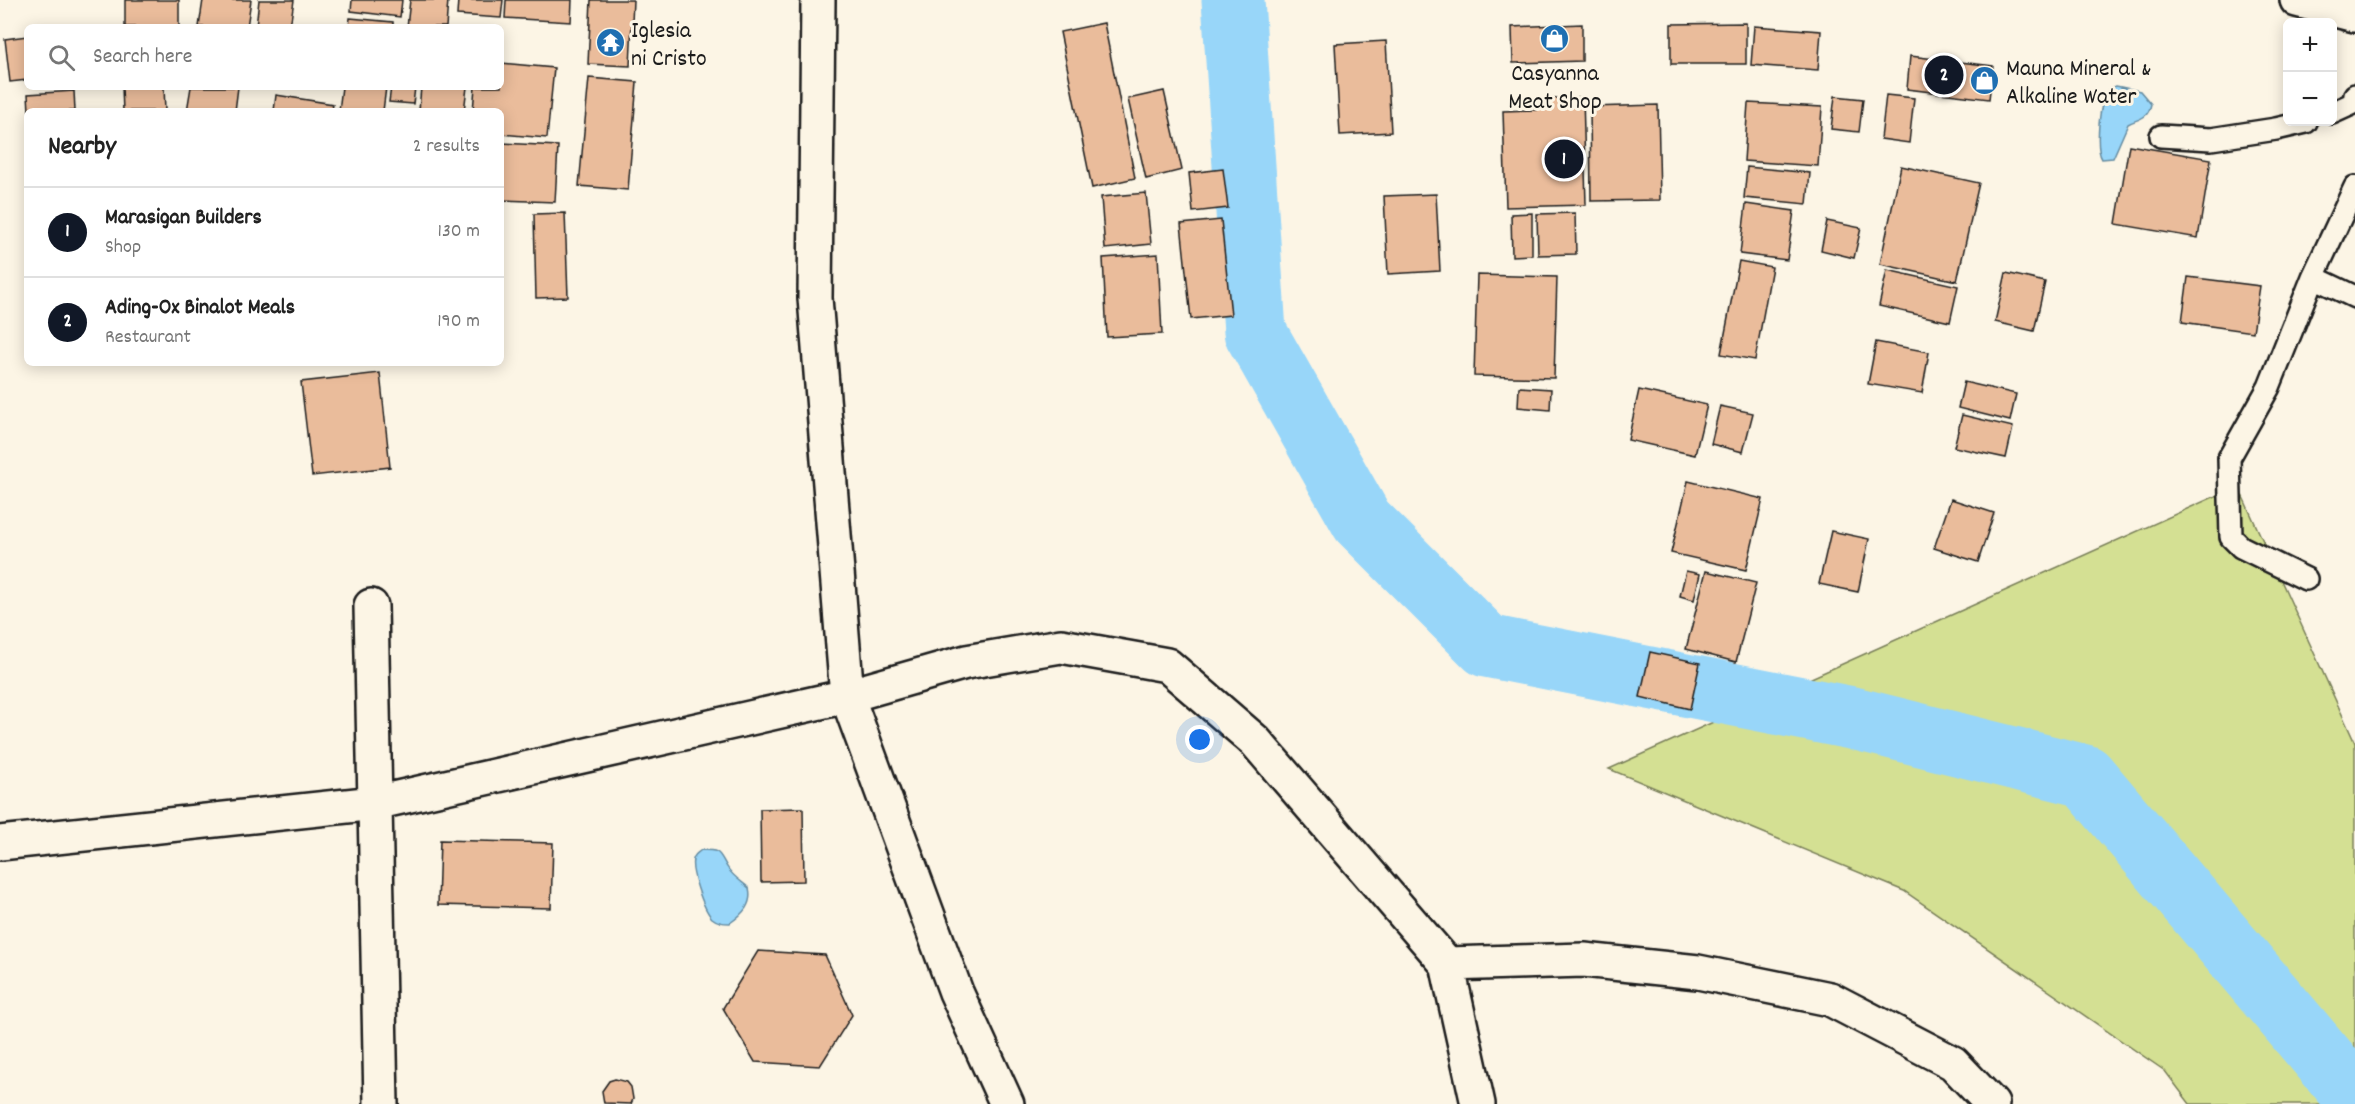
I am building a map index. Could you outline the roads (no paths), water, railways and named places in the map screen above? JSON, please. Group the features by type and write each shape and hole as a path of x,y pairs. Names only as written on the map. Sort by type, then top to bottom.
{"street":[{"path":"818,0 815,298 847,696 956,992 1007,1104"},
{"path":"371,606 381,1104"},
{"path":"0,843 375,803 847,696 966,662 1061,645 1167,665 1255,741 1447,964 1478,1104"},
{"path":"1447,964 1584,960 1698,972 1830,999 1953,1063 1992,1104"}],"lane":[{"path":"2337,111 2354,103 2355,94"},
{"path":"2161,136 2211,139 2289,126"},
{"path":"2306,579 2241,547 2231,537 2229,458 2269,387 2313,277 2355,187"},
{"path":"2313,277 2355,297"}],"water":[{"path":"2116,86 2140,91 2151,104 2146,115 2128,124 2113,158 2102,159 2098,135 2100,114 2105,96"},
{"path":"701,850 718,853 732,873 749,888 750,899 746,908 730,923 719,922 712,918 701,898 693,862 694,856"}],"waterway":[{"path":"1233,0 1255,332 1362,521 1487,646 1857,719 2085,776 2355,1096"}],"place":[{"name":"Casyanna Meat Shop","path":"1555,39"},
{"name":"Iglesia ni Cristo","path":"610,43"},
{"name":"Ading-Ox Binalot Meals","path":"1944,75"},
{"name":"Mauna Mineral & Alkaline Water","path":"1985,81"},
{"name":"Marasigan Builders","path":"1564,159"}]}
